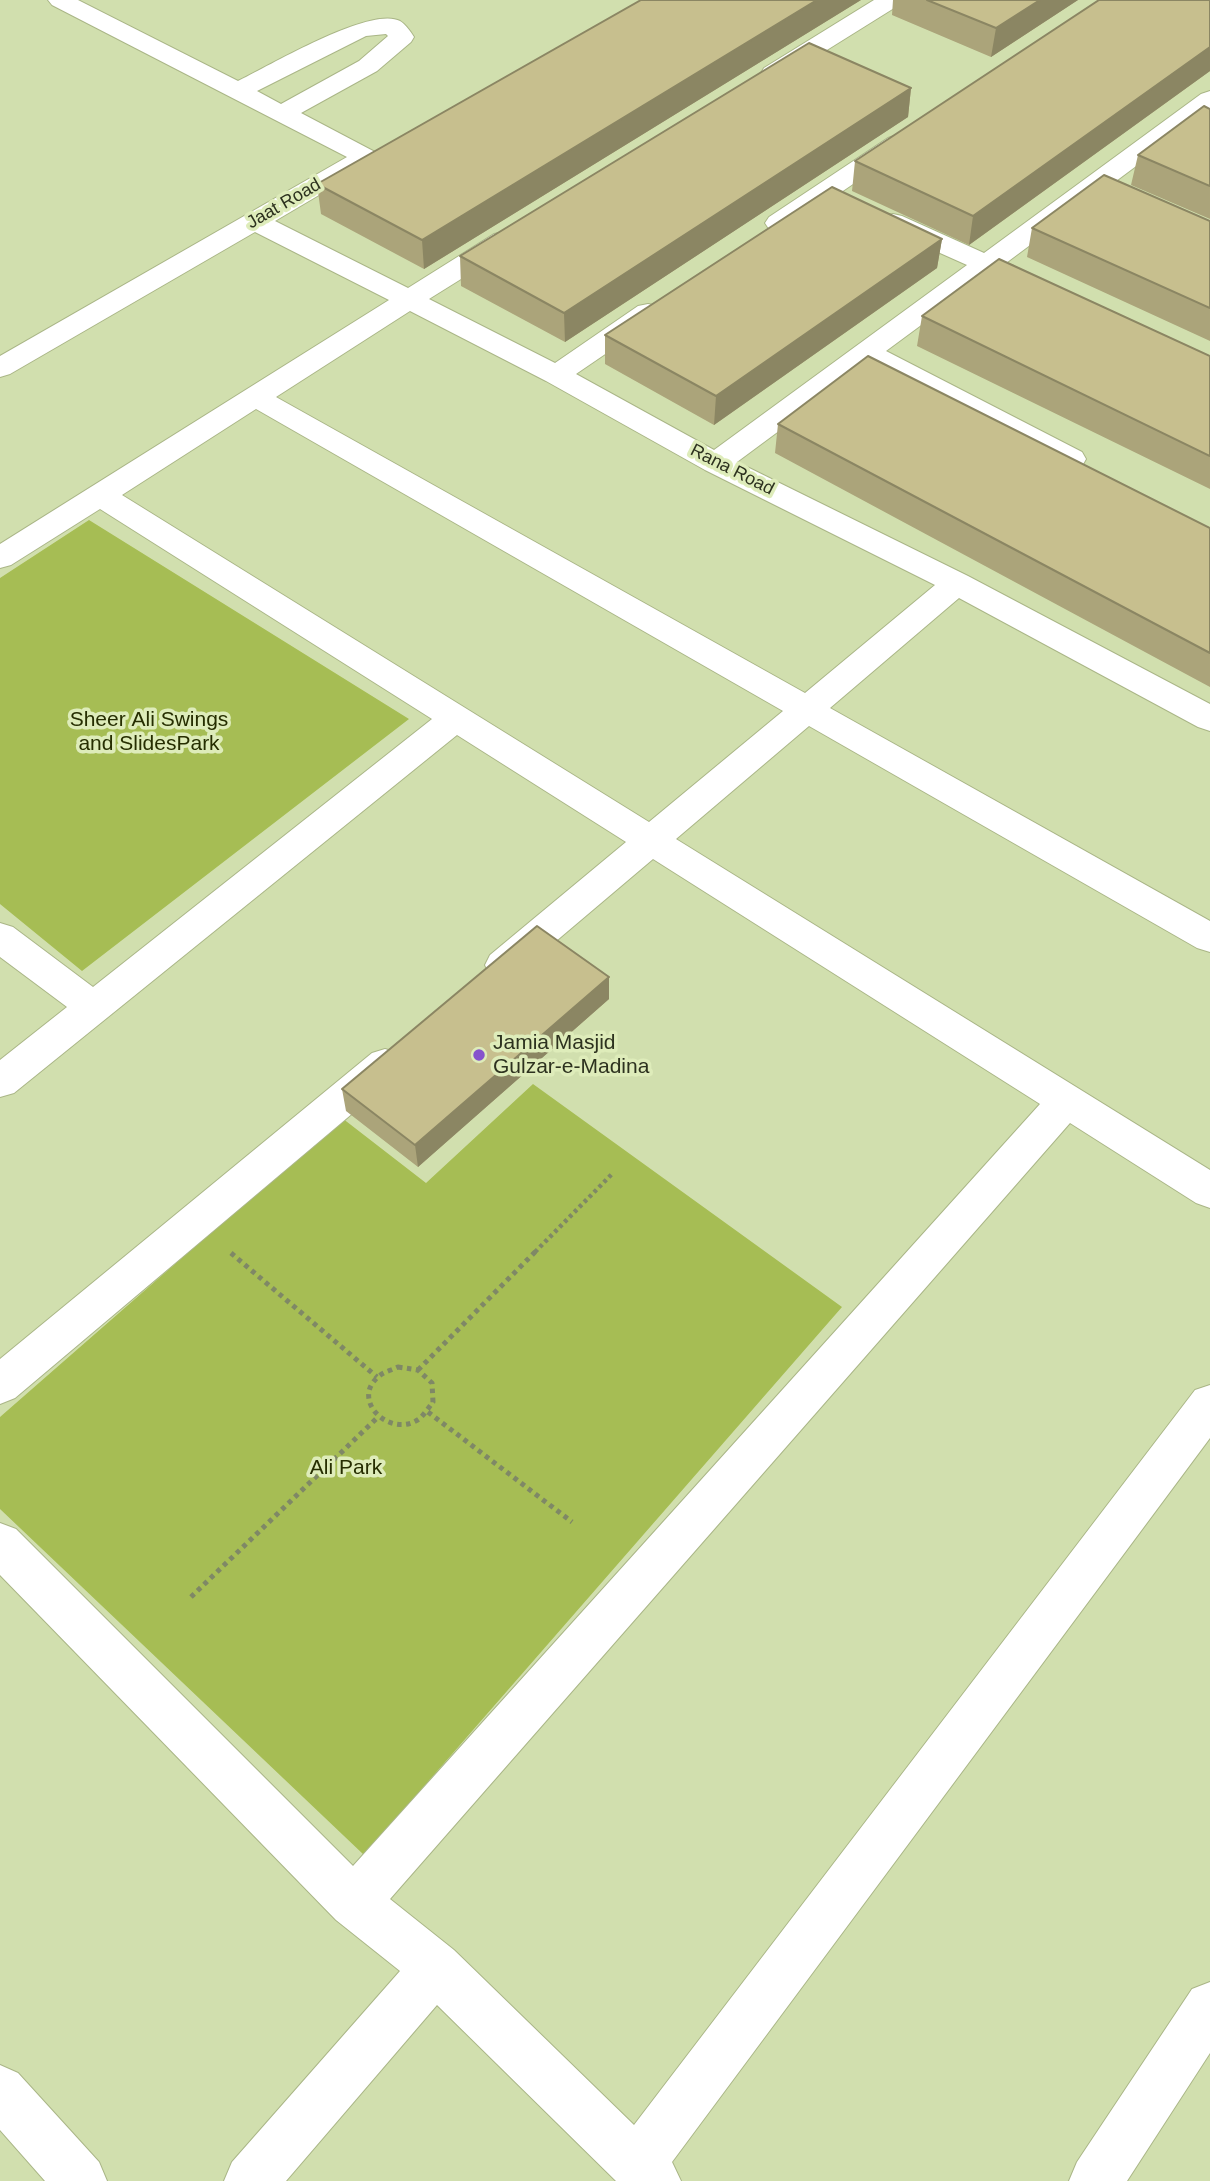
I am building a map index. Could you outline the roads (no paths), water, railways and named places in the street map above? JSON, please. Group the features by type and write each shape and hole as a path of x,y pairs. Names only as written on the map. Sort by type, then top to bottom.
{"street":[{"path":"60,0 366,157"},
{"path":"749,88 891,0"},
{"path":"236,92 361,29 392,26 402,37 369,66 281,114"},
{"path":"716,463 1095,184 1198,122 1210,99"},
{"path":"758,237 850,203 916,130"},
{"name":"Jaat Road","path":"0,368 390,143"},
{"path":"1095,184 1120,195"},
{"path":"850,203 1023,281"},
{"name":"Rana Road","path":"255,221 556,374 716,463 957,583 1210,719"},
{"path":"0,558 525,227"},
{"path":"556,374 668,298"},
{"path":"865,352 1099,473"},
{"path":"254,396 1210,938"},
{"path":"99,494 1210,1191"},
{"path":"482,983 957,583"},
{"path":"0,1082 456,718"},
{"path":"0,937 93,1007"},
{"path":"0,1385 408,1045"},
{"path":"354,1902 1066,1101"},
{"path":"0,1544 354,1902 436,1968 645,2173 1210,1404"},
{"path":"251,2181 436,1968"},
{"path":"1096,2181 1210,2007"},
{"path":"0,2091 80,2181"}],"place":[{"name":"Jamia Masjid Gulzar-e-Madina","path":"479,1055"}],"park label":[{"name":"Sheer Ali Swings and SlidesPark","path":"149,732"},
{"name":"Ali Park","path":"346,1468"}]}
